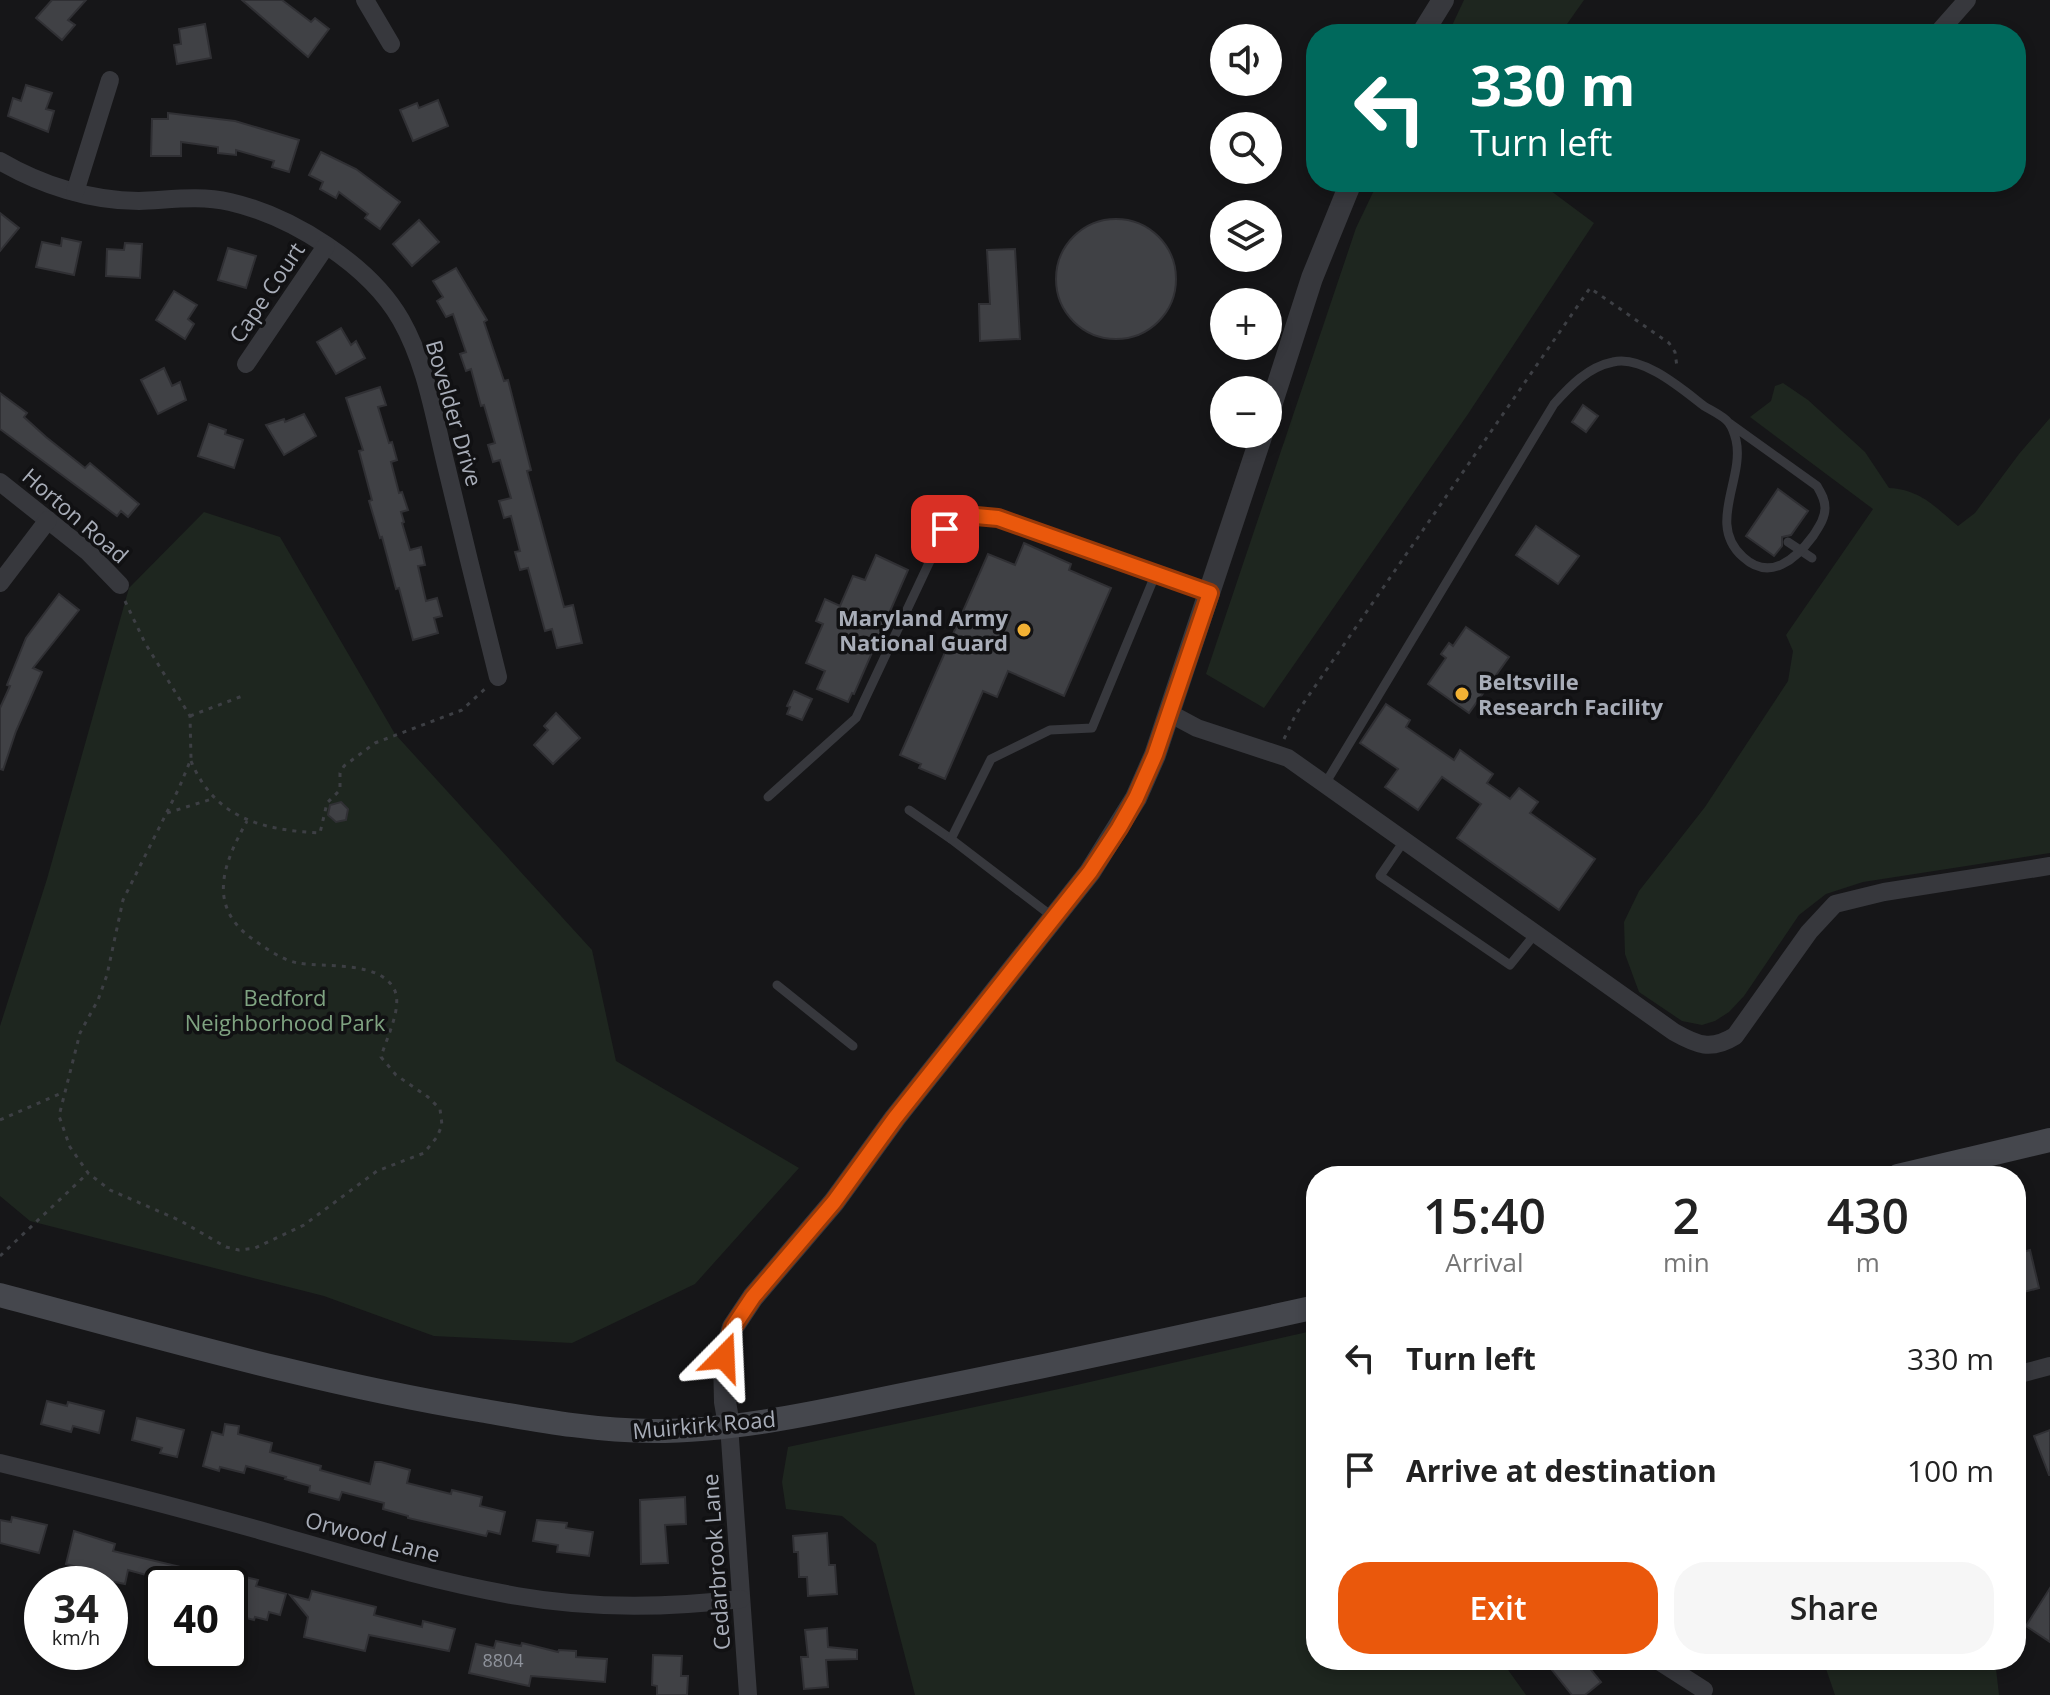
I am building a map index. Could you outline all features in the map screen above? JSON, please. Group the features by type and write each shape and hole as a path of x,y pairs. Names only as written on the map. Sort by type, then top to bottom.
{"main road":[{"path":"1940,1166 2050,1140"},
{"name":"Muirkirk Road","path":"0,1295 238,1358 422,1401 614,1430 657,1431 768,1421 1122,1351 1306,1309"}],"street":[{"path":"365,0 391,44"},
{"path":"1428,24 1443,0"},
{"path":"1946,24 1967,0"},
{"path":"75,192 110,80"},
{"name":"Bovelder Drive","path":"0,161 24,174 75,192 114,200 209,198 231,202 280,220 347,259 386,298 413,345 434,412 498,677"},
{"path":"1281,376 1312,278 1347,192"},
{"name":"Cape Court","path":"246,364 326,246"},
{"path":"729,1425 724,1357 733,1327 753,1297 834,1202 895,1118 1090,872 1136,798 1169,713 1257,448"},
{"name":"Horton Road","path":"0,482 88,552 120,585"},
{"path":"0,583 48,520"},
{"path":"1169,713 1197,728 1280,755 1674,1032 1697,1044 1722,1045 1735,1036 1809,932 1835,904 1884,892 2050,866"},
{"path":"2026,1372 2050,1366"},
{"name":"Cedarbrook Lane","path":"729,1425 748,1695"},
{"name":"Orwood Lane","path":"0,1463 137,1496 451,1582 518,1596 595,1605 665,1606 741,1599"},
{"path":"1673,1670 1704,1690"}],"lane":[{"path":"1325,784 1554,404 1573,383 1592,370 1615,361 1636,363 1669,380 1817,486 1823,497 1824,515 1819,526 1789,562 1771,568 1751,563 1735,547 1726,521 1738,450 1729,423"},
{"path":"768,797 856,718 945,529 965,515 998,518 1210,593"},
{"path":"1788,542 1812,558"},
{"path":"951,839 991,759 1050,730 1092,728 1156,573"},
{"path":"909,810 1053,917"},
{"path":"1404,841 1380,876 1510,965 1535,933"},
{"path":"777,985 853,1046"}],"path":[{"path":"1280,755 1286,730 1296,714 1590,288 1669,343 1678,363 1669,380"},
{"path":"120,585 145,643 190,716 191,759 197,774 215,798 247,821 284,831 320,833 327,803 340,790 340,773 344,766 375,743 462,710 498,677"},
{"path":"190,716 245,695"},
{"path":"191,759 123,900 107,975 80,1033 59,1116 75,1155 88,1173 110,1190 181,1221 226,1247 239,1250 272,1242 334,1205 377,1171 424,1153 442,1125 440,1109 396,1075 381,1057 396,1007 395,991 386,980 353,967 288,960 240,931 231,919 224,903 227,863 247,821"},
{"path":"167,813 215,798"},
{"path":"0,1120 64,1092"},
{"path":"0,1256 88,1173"}],"green space":[{"path":"1464,0 1584,0 1567,24 1453,24"},
{"path":"1373,192 1552,192 1594,223 1468,414 1264,708 1206,674 1356,228"},
{"path":"1783,383 1808,400 1865,452 1889,488 1919,496 1958,526 1975,513 2050,418 2050,853 1863,882 1826,894 1799,915 1744,996 1729,1012 1702,1025 1682,1021 1639,992 1625,954 1624,922 1639,891 1705,807 1788,681 1793,651 1786,635 1873,509 1750,417 1771,401 1775,386"},
{"name":"Bedford Neighborhood Park","path":"204,512 280,537 395,734 592,950 616,1061 799,1168 695,1284 572,1343 434,1336 324,1296 30,1221 0,1196 0,1026 47,879 129,588"},
{"path":"1306,1332 1306,1670 1508,1670 1526,1695 915,1695 876,1544 842,1516 786,1509 782,1482 788,1447"},
{"path":"1826,1670 1996,1670 1999,1695 1835,1695"}],"building":[{"path":"52,0 86,0 68,20 75,25 62,40 36,18"},
{"path":"242,0 282,0 311,22 315,18 329,29 308,57"},
{"path":"205,24 211,58 177,64 174,45 181,44 179,29"},
{"path":"26,85 52,93 46,109 54,111 48,132 8,116 13,98 21,101"},
{"path":"438,100 448,126 413,141 400,110 417,103 419,108"},
{"path":"168,113 235,121 299,140 289,172 272,167 274,161 236,150 236,155 218,153 218,147 181,142 181,156 151,156 152,119 168,119"},
{"path":"321,152 356,169 400,202 380,229 365,218 368,214 339,192 336,198 320,189 323,182 309,175"},
{"path":"0,213 19,228 0,251"},
{"path":"1116,219 1139,224 1158,237 1171,256 1176,279 1171,302 1158,321 1139,334 1116,339 1093,334 1074,321 1061,302 1056,279 1061,256 1074,237 1093,224"},
{"path":"419,220 439,242 412,266 393,244"},
{"path":"62,238 81,242 74,275 36,267 42,242 61,246"},
{"path":"125,243 142,244 140,278 106,276 107,249 124,250"},
{"path":"228,248 256,256 246,288 218,280"},
{"path":"1015,249 1020,339 980,341 979,304 990,304 987,250"},
{"path":"456,268 487,320 484,322 504,381 508,380 531,470 527,471 564,607 573,605 582,643 557,648 552,629 545,631 528,568 520,570 515,552 520,551 511,516 504,518 499,501 511,498 500,460 493,462 488,445 495,443 484,405 481,406 471,369 466,371 460,354 466,352 453,314 446,317 437,301 443,297 433,281"},
{"path":"174,291 197,305 188,319 194,324 185,339 156,320"},
{"path":"341,328 351,345 356,341 365,358 336,374 317,342"},
{"path":"164,368 172,386 180,382 186,400 158,414 141,380"},
{"path":"380,387 386,405 378,407 397,460 391,462 399,493 402,492 408,510 401,512 402,523 410,550 421,547 425,565 418,566 426,601 437,598 442,616 434,618 438,633 413,640 369,501 372,500 359,451 363,450 346,398"},
{"path":"0,393 27,413 24,417 46,437 85,468 90,463 139,504 128,517 121,511 117,516 0,429"},
{"path":"1583,405 1598,416 1586,432 1572,422"},
{"path":"304,414 316,436 284,455 266,425 284,419 285,422"},
{"path":"209,424 243,440 234,468 198,456"},
{"path":"1778,489 1808,511 1791,535 1782,537 1782,546 1774,556 1746,536"},
{"path":"1536,526 1579,556 1558,584 1516,555"},
{"name":"Maryland Army National Guard","path":"1024,543 1071,564 1069,570 1111,588 1064,696 1008,671 997,697 983,691 945,779 919,768 921,764 900,755 988,554 1015,565"},
{"path":"876,555 908,570 848,702 817,689 825,671 806,663 823,624 816,621 825,599 840,606 853,576 865,580"},
{"path":"59,594 79,610 33,668 42,672 3,770 0,769 0,708 10,686 7,685 26,638"},
{"path":"1466,627 1509,657 1469,713 1428,684 1446,658 1441,654 1449,643 1453,646"},
{"path":"794,691 812,699 802,720 787,714"},
{"path":"1386,704 1410,720 1406,727 1454,760 1460,750 1493,774 1487,783 1510,799 1519,788 1538,802 1530,813 1595,859 1559,910 1457,838 1481,804 1442,777 1418,810 1385,787 1398,769 1360,743"},
{"path":"556,713 580,738 553,764 534,745 548,730 544,726"},
{"path":"341,802 348,809 346,820 336,822 328,815 330,805"},
{"path":"2030,1250 2039,1288 2026,1291 2026,1251"},
{"path":"47,1401 67,1406 68,1402 104,1411 99,1433 73,1426 71,1432 41,1424"},
{"path":"137,1418 184,1430 177,1457 160,1453 162,1448 132,1440"},
{"path":"225,1424 239,1426 238,1434 272,1443 270,1452 321,1466 320,1470 370,1484 375,1462 381,1462 410,1470 407,1483 451,1494 452,1490 482,1497 480,1506 505,1512 500,1534 488,1531 486,1536 408,1518 383,1509 384,1503 342,1492 339,1500 309,1492 310,1486 246,1466 244,1473 203,1466 212,1432 223,1435"},
{"path":"2050,1430 2050,1475 2049,1475 2034,1436"},
{"path":"685,1497 686,1524 665,1525 668,1563 641,1564 640,1500"},
{"path":"12,1517 47,1525 39,1553 0,1543 0,1520 11,1522"},
{"path":"537,1520 567,1523 566,1528 593,1532 589,1556 557,1552 558,1545 533,1541"},
{"path":"74,1531 115,1544 113,1551 176,1566 144,1566 144,1574 128,1570 128,1566 66,1564"},
{"path":"827,1533 829,1565 835,1565 837,1594 808,1596 807,1577 799,1577 798,1552 794,1552 793,1536"},
{"path":"248,1578 258,1580 256,1586 286,1594 280,1615 269,1612 267,1620 255,1617 254,1620 248,1618"},
{"path":"2050,1588 2050,1642 2026,1626"},
{"path":"312,1591 376,1607 374,1615 422,1627 423,1621 455,1629 449,1651 369,1635 365,1651 304,1637 308,1617 290,1595 309,1600"},
{"path":"827,1628 828,1647 857,1650 857,1659 826,1660 828,1687 804,1689 801,1657 808,1657 805,1630"},
{"path":"496,1641 521,1646 522,1643 558,1652 576,1651 576,1657 607,1659 605,1682 531,1676 529,1686 469,1673 476,1644 494,1648"},
{"path":"653,1655 682,1656 681,1676 688,1676 687,1695 657,1695 657,1686 652,1685"},
{"path":"1552,1670 1591,1670 1601,1682 1585,1695 1572,1695"}],"place":[{"name":"Maryland Army National Guard","path":"1024,630"},
{"name":"Beltsville Research Facility","path":"1462,694"}],"route":[{"path":"724,1357 733,1327 753,1297 834,1202 895,1118 1090,872 1119,828 1155,755 1210,593 998,518 965,515 945,529"}]}
